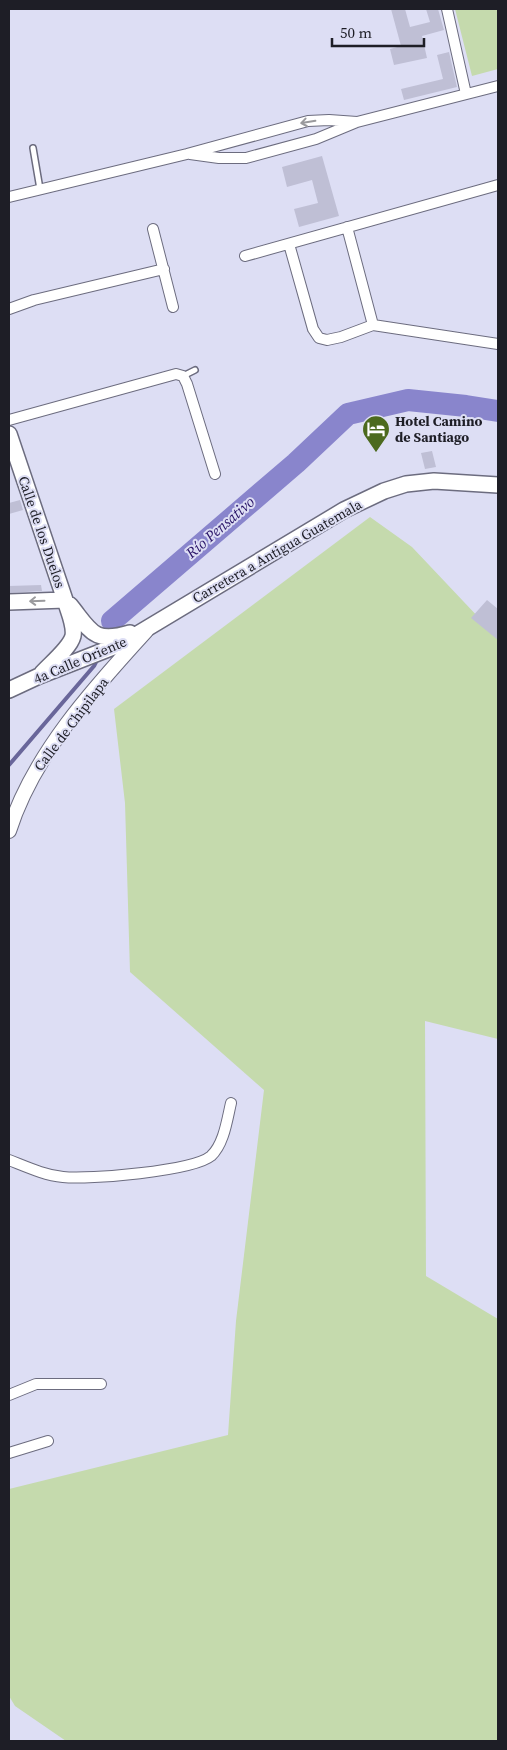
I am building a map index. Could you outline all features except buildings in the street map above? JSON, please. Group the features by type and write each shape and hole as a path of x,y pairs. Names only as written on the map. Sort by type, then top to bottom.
{"main road":[{"name":"Calle de los Duelos","path":"9,434 66,600 73,635 70,643 39,676"},
{"name":"Carretera a Antigua Guatemala","path":"150,627 344,510 384,491 406,484 434,481 498,485"},
{"name":"Calle de los Duelos","path":"66,600 101,645"},
{"path":"9,602 66,600"},
{"path":"101,645 150,627"},
{"name":"Calle de Chipilapa","path":"9,831 12,812 43,758 89,698 150,627"},
{"name":"4a Calle Oriente","path":"9,690 101,645"}],"street":[{"path":"447,9 466,94"},
{"path":"187,154 219,158 246,158 316,139 357,122 498,86"},
{"path":"9,197 187,154 308,121 357,122"},
{"path":"245,256 498,185"},
{"path":"347,227 373,326"},
{"path":"153,229 174,307"},
{"path":"289,244 312,329 318,338 327,340 341,337 373,326 498,344"},
{"path":"9,309 34,300 164,269"},
{"path":"9,420 176,374 183,376 187,384 215,474"},
{"path":"9,1160 37,1172 65,1177 101,1177 161,1171 203,1161 215,1150 224,1133 231,1103"},
{"path":"9,1395 36,1384 101,1384"},
{"path":"9,1453 48,1441"}],"lane":[{"path":"33,148 40,189"},
{"path":"183,376 195,370"}],"green space":[{"path":"455,9 498,9 498,69 472,76"},
{"path":"370,517 412,547 498,638 498,1039 425,1021 426,1276 498,1319 498,1741 66,1741 15,1706 9,1696 9,1489 228,1435 236,1321 264,1090 130,972 125,803 114,709"}],"waterway":[{"name":"Río Pensativo","path":"112,621 296,463 348,414 408,400 498,411"},
{"name":"Río Pensativo","path":"107,632 112,621"},
{"name":"Río Pensativo","path":"9,765 94,666 98,658"}],"place":[{"name":"Hotel Camino de Santiago","path":"376,453"}]}
